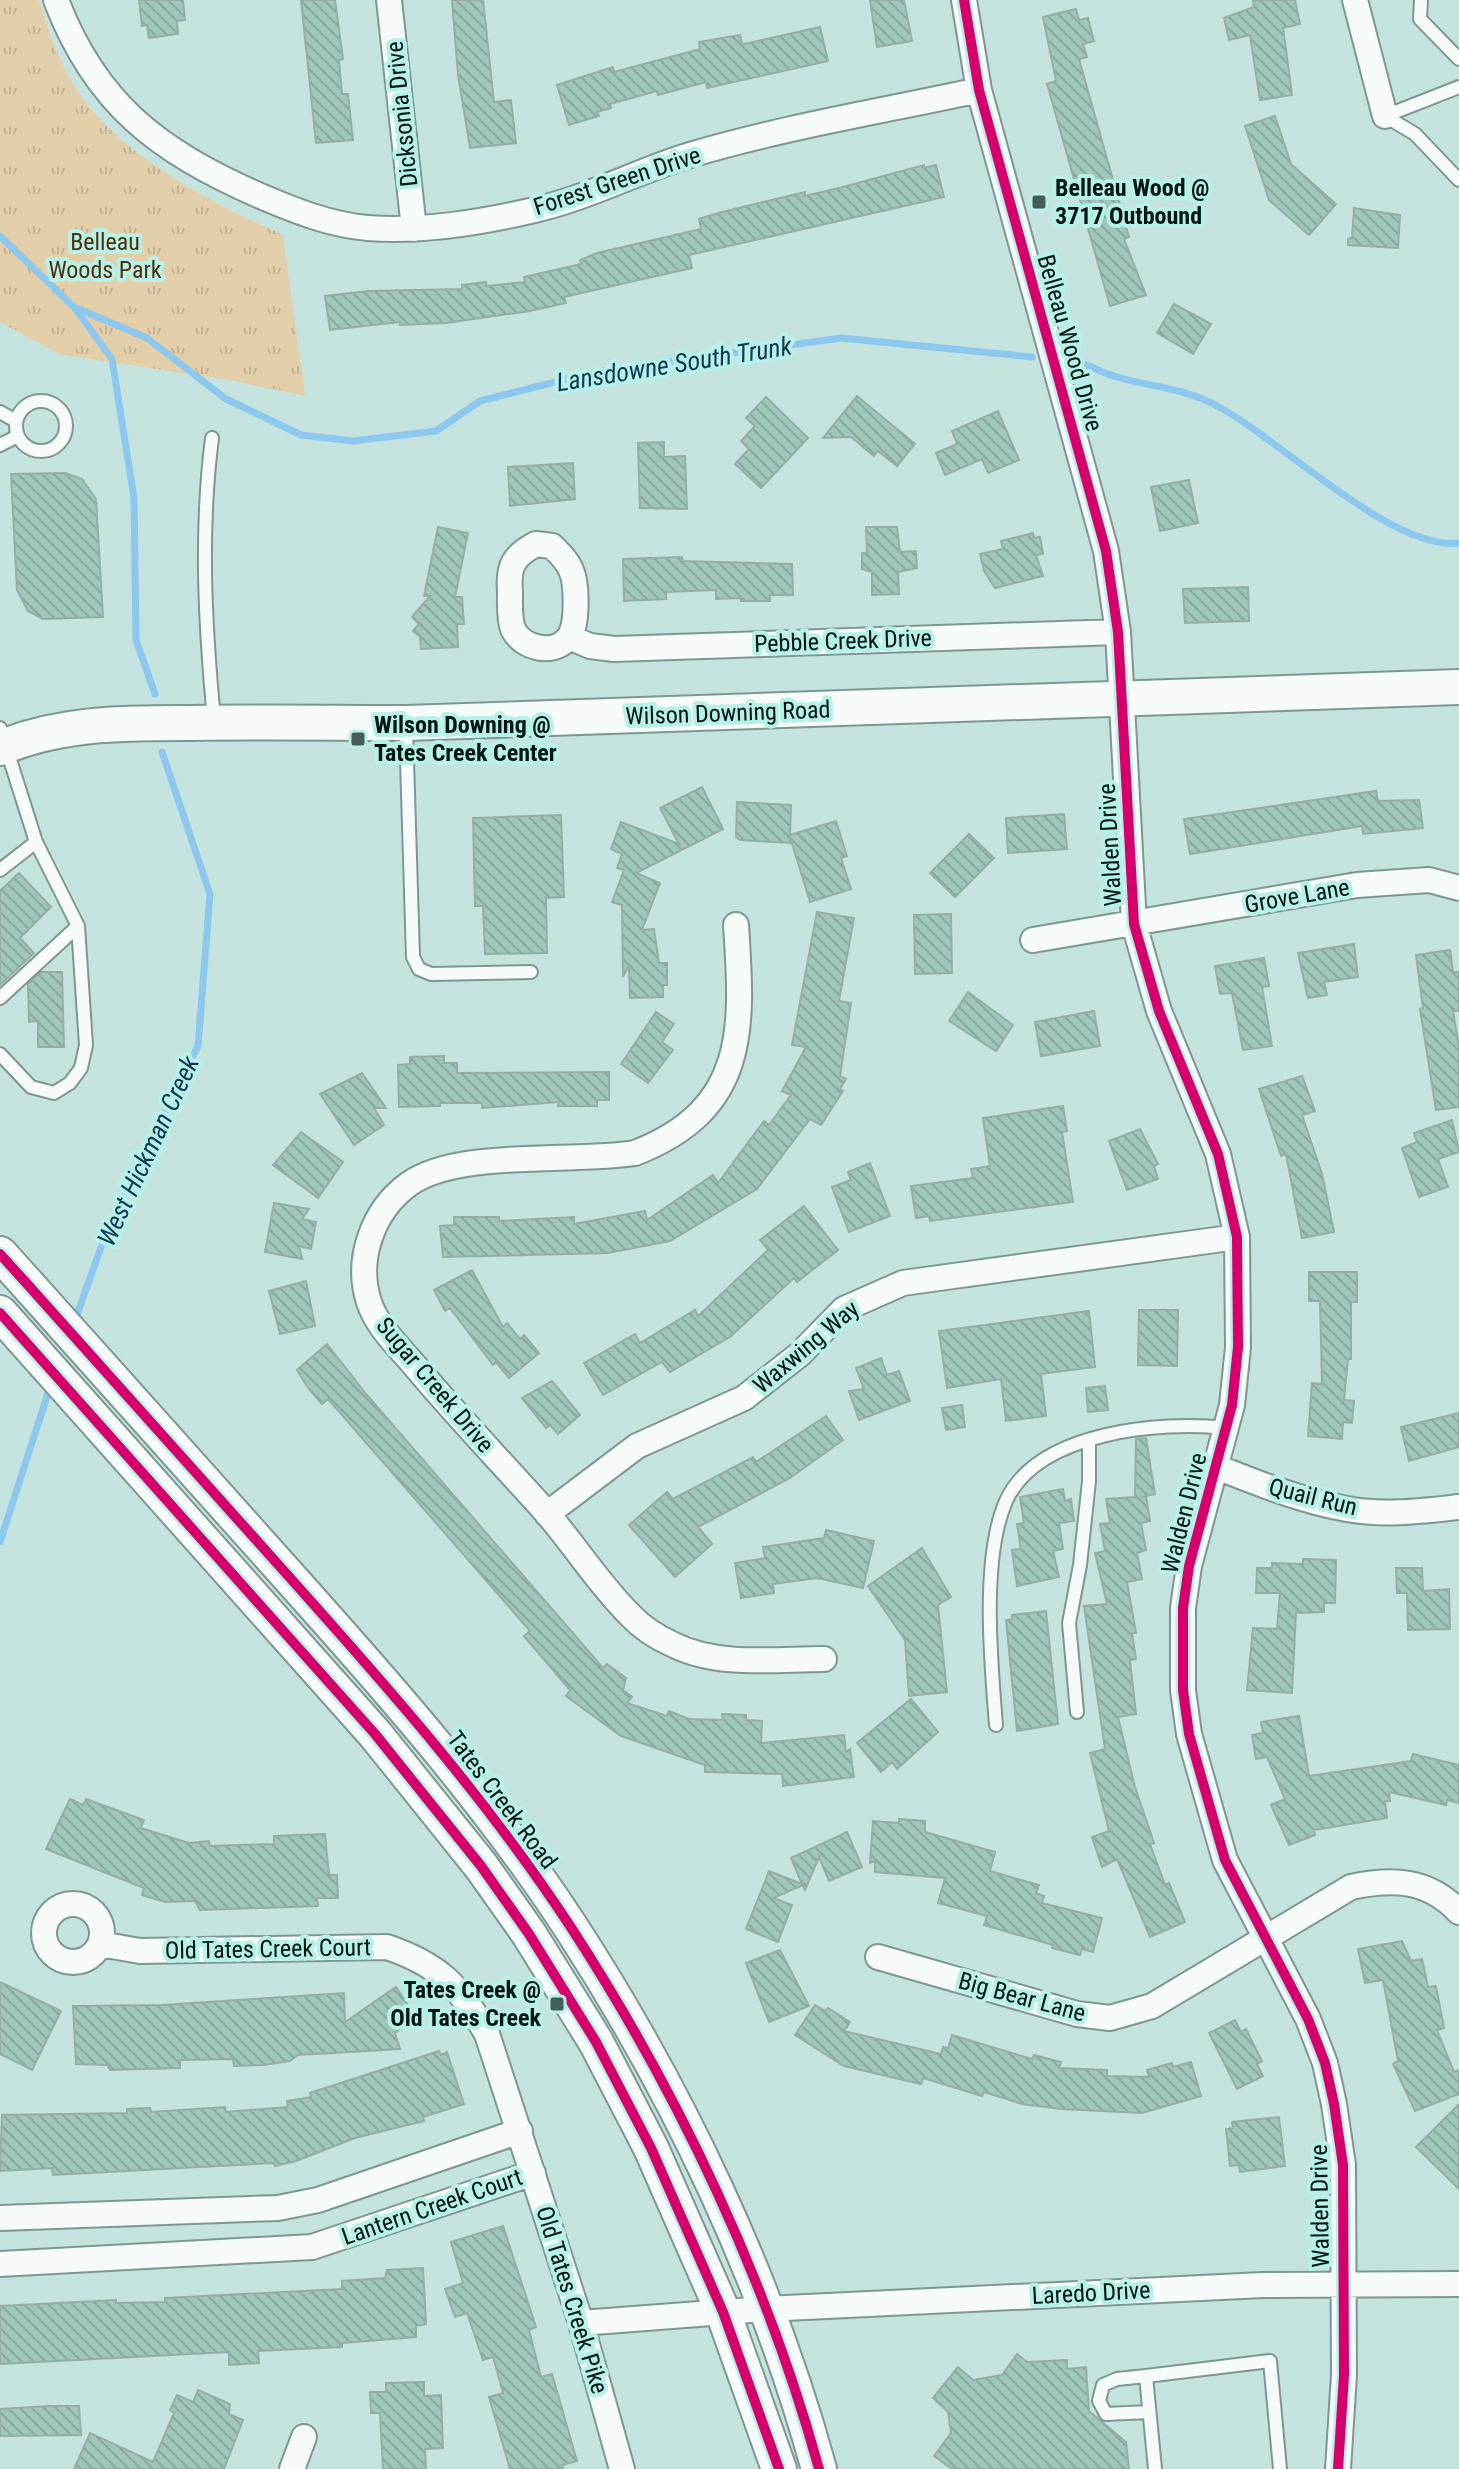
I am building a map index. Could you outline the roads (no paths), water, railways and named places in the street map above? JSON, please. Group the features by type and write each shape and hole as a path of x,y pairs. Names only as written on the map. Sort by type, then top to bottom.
{"main road":[{"name":"Wilson Downing Road","path":"1,741 63,727 214,722 406,723 1459,687"},
{"name":"Tates Creek Road","path":"0,1254 448,1759 572,1928 638,2036 687,2132 765,2309 819,2469"},
{"path":"0,1313 375,1734 481,1866 596,2042 651,2148 723,2312 779,2469"}],"street":[{"name":"Forest Green Drive","path":"56,0 91,67 122,109 150,136 189,161 312,216 366,228 414,229 530,211 603,189 690,155 979,90"},
{"name":"Dicksonia Drive","path":"389,0 414,229"},
{"name":"Belleau Wood Drive","path":"964,0 979,90 1106,551 1118,632 1123,700"},
{"path":"1355,0 1385,116"},
{"name":"Pebble Creek Drive","path":"569,637 590,646 614,649 1118,632"},
{"name":"Walden Drive","path":"1123,700 1134,924 1159,1011 1218,1154 1237,1237 1238,1347 1226,1428 1201,1514 1187,1580 1183,1608 1183,1690 1189,1734 1225,1860 1308,2019 1325,2063 1334,2104 1343,2165 1341,2282 1344,2375 1338,2469"},
{"name":"Grove Lane","path":"1033,940 1357,885 1429,880 1459,888"},
{"name":"Sugar Creek Drive","path":"736,925 740,1027 732,1063 716,1093 693,1120 665,1142 635,1153 439,1168 410,1184 388,1204 371,1230 365,1279 369,1303 382,1326 456,1415 547,1514 631,1617 675,1646 721,1658 824,1659"},
{"name":"Waxwing Way","path":"547,1514 637,1446 744,1398 800,1354 844,1309 872,1294 903,1283 1237,1237"},
{"name":"Quail Run","path":"1217,1467 1270,1488 1347,1509 1381,1513 1459,1507"},
{"name":"Big Bear Lane","path":"878,1957 1077,2014 1110,2018 1152,2006 1351,1887 1385,1880 1413,1882 1447,1899 1459,1912"},
{"name":"Old Tates Creek Court","path":"100,1944 153,1951 387,1947 421,1958 447,1976 468,2002 487,2034 520,2131"},
{"name":"Old Tates Creek Pike","path":"520,2131 581,2323 622,2469"},
{"name":"Lantern Creek Court","path":"0,2218 278,2208 318,2200 520,2131"},
{"name":"Lantern Creek Court","path":"0,2264 271,2252 331,2241 533,2173"},
{"name":"Lantern Creek Court","path":"318,2200 331,2241"},
{"path":"133,2213 134,2258"},
{"name":"Laredo Drive","path":"581,2323 765,2309 1341,2282 1459,2284"},
{"path":"292,2469 304,2437"}],"lane":[{"path":"1421,0 1420,19 1459,58"},
{"path":"1385,116 1459,87"},
{"path":"1385,116 1415,134 1459,180"},
{"path":"39,401 54,405 66,424 62,440 50,449 35,450 18,436 16,421 24,407 39,401"},
{"path":"0,412 16,421"},
{"path":"0,445 18,436"},
{"path":"212,438 204,504 206,627 214,722"},
{"path":"406,723 413,957 419,969 431,974 531,972"},
{"path":"0,1054 31,1087 54,1093 70,1083 81,1068 86,1045 78,926 36,842 1,741"},
{"path":"0,870 36,842"},
{"path":"0,998 78,926"},
{"path":"996,1725 990,1601 998,1532 1006,1501 1021,1478 1045,1459 1104,1435 1181,1423 1226,1428"},
{"path":"1077,1712 1069,1623 1080,1565 1089,1441"},
{"path":"1149,2412 1106,2414 1099,2401 1103,2385 1117,2379 1270,2361 1280,2469"},
{"path":"1146,2376 1155,2469"}],"waterway":[{"name":"West Hickman Creek","path":"0,236 74,307 112,359 134,498 136,640 155,694"},
{"name":"Lansdowne South Trunk","path":"74,307 147,338 226,399 301,435 353,441 436,431 480,401 595,372 841,338 1032,357"},
{"name":"Lansdowne South Trunk","path":"1071,361 1205,400 1242,421 1369,512 1432,541 1459,543"},
{"name":"West Hickman Creek","path":"75,1320 109,1225 198,1046 210,894 162,752"},
{"name":"West Hickman Creek","path":"0,1542 51,1384"}],"place":[{"name":"Belleau Wood @ 3717 Outbound","path":"1039,202"},
{"name":"Wilson Downing @ Tates Creek Center","path":"358,739"},
{"name":"Tates Creek @ Old Tates Creek","path":"557,2004"}],"park label":[{"name":"Belleau Woods Park","path":"105,256"}]}
